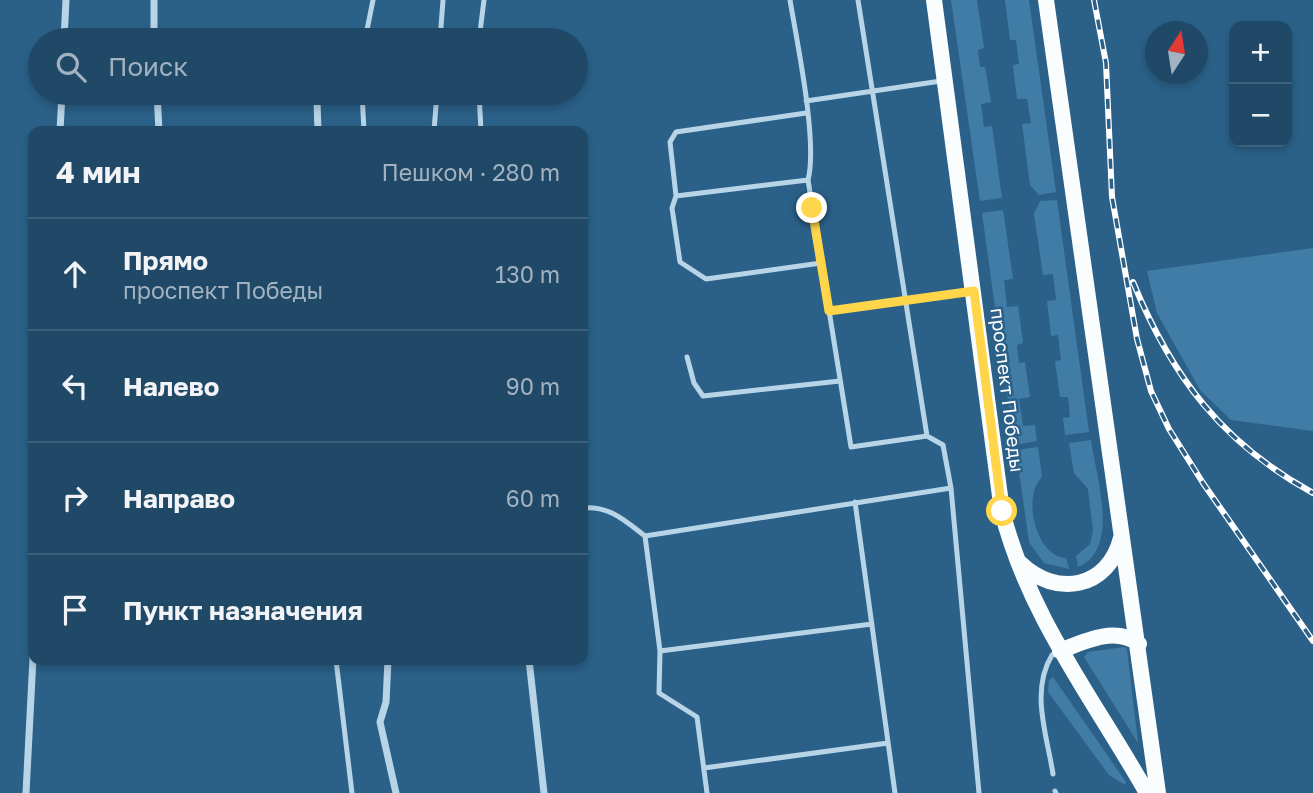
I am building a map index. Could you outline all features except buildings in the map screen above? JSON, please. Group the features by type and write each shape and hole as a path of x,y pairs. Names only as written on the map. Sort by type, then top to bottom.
{"main road":[{"name":"проспект Победы","path":"934,0 1002,511 1011,548 1060,651 1147,793"},
{"path":"1046,0 1139,643 1158,793"},
{"path":"1011,548 1032,575 1047,582 1072,584 1096,575 1109,564 1118,550 1122,534"},
{"path":"1060,651 1113,635 1124,635 1139,643"}],"street":[{"path":"65,28 66,0"},
{"path":"154,28 155,0"},
{"path":"60,126 61,105"},
{"path":"158,105 159,126"},
{"path":"317,105 318,126"},
{"path":"26,793 33,665"},
{"path":"388,665 386,702 380,722 396,793"},
{"path":"530,665 544,793"}],"lane":[{"path":"366,28 373,0"},
{"path":"441,28 443,0"},
{"path":"480,28 484,0"},
{"path":"790,0 806,101 811,166 808,180 851,447 927,436 943,445 951,488 979,793"},
{"path":"858,0 927,436"},
{"path":"806,101 945,81"},
{"path":"363,105 364,126"},
{"path":"434,126 436,105"},
{"path":"480,105 481,126"},
{"path":"806,113 676,132 670,142 676,197 672,208 680,262 706,279 821,263"},
{"path":"676,197 808,180"},
{"path":"829,311 974,291"},
{"path":"687,356 694,383 703,396 840,381"},
{"path":"645,537 951,488"},
{"path":"855,502 895,793"},
{"path":"588,508 600,507 616,514 645,537 660,650 659,693 697,716 707,793"},
{"path":"660,650 872,624"},
{"path":"1053,774 1040,681 1052,654 1060,651"},
{"path":"337,665 352,793"},
{"path":"704,768 888,743"}],"shaded area":[{"path":"951,0 977,0 984,48 978,50 980,67 985,67 991,102 981,104 984,127 992,126 1002,198 980,201"},
{"path":"1005,0 1029,0 1056,192 1039,195 1030,185 1022,124 1031,123 1027,99 1017,99 1013,65 1019,64 1016,40 1010,40"},
{"path":"1057,200 1089,432 1065,435 1063,418 1070,417 1068,397 1060,397 1055,361 1061,360 1058,335 1051,336 1047,301 1056,300 1053,274 1043,275 1034,214 1040,201"},
{"path":"1003,210 1013,279 1004,280 1007,307 1018,306 1023,343 1017,345 1019,363 1025,362 1030,397 1019,399 1023,426 1035,425 1037,441 1014,445 982,213"},
{"path":"1313,248 1313,431 1231,420 1200,390 1157,313 1147,271"},
{"path":"1091,440 1100,492 1102,529 1099,545 1091,558 1078,567 1076,556 1090,544 1093,531 1088,489 1074,473 1069,443"},
{"path":"1038,447 1042,477 1033,497 1035,524 1046,547 1055,555 1066,558 1069,569 1044,563 1029,542 1016,450"},
{"path":"1124,647 1127,649 1138,743 1084,657 1088,652"},
{"path":"1053,677 1126,782 1125,785 1109,775 1048,692 1049,680"}],"railway":[{"path":"1094,0 1106,63 1112,197 1137,339 1151,391 1169,429 1203,483 1313,641"},
{"path":"1133,282 1165,348 1204,404 1226,429 1252,452 1313,493"}],"route":[{"path":"812,208 829,311 974,291 1002,511"}]}
